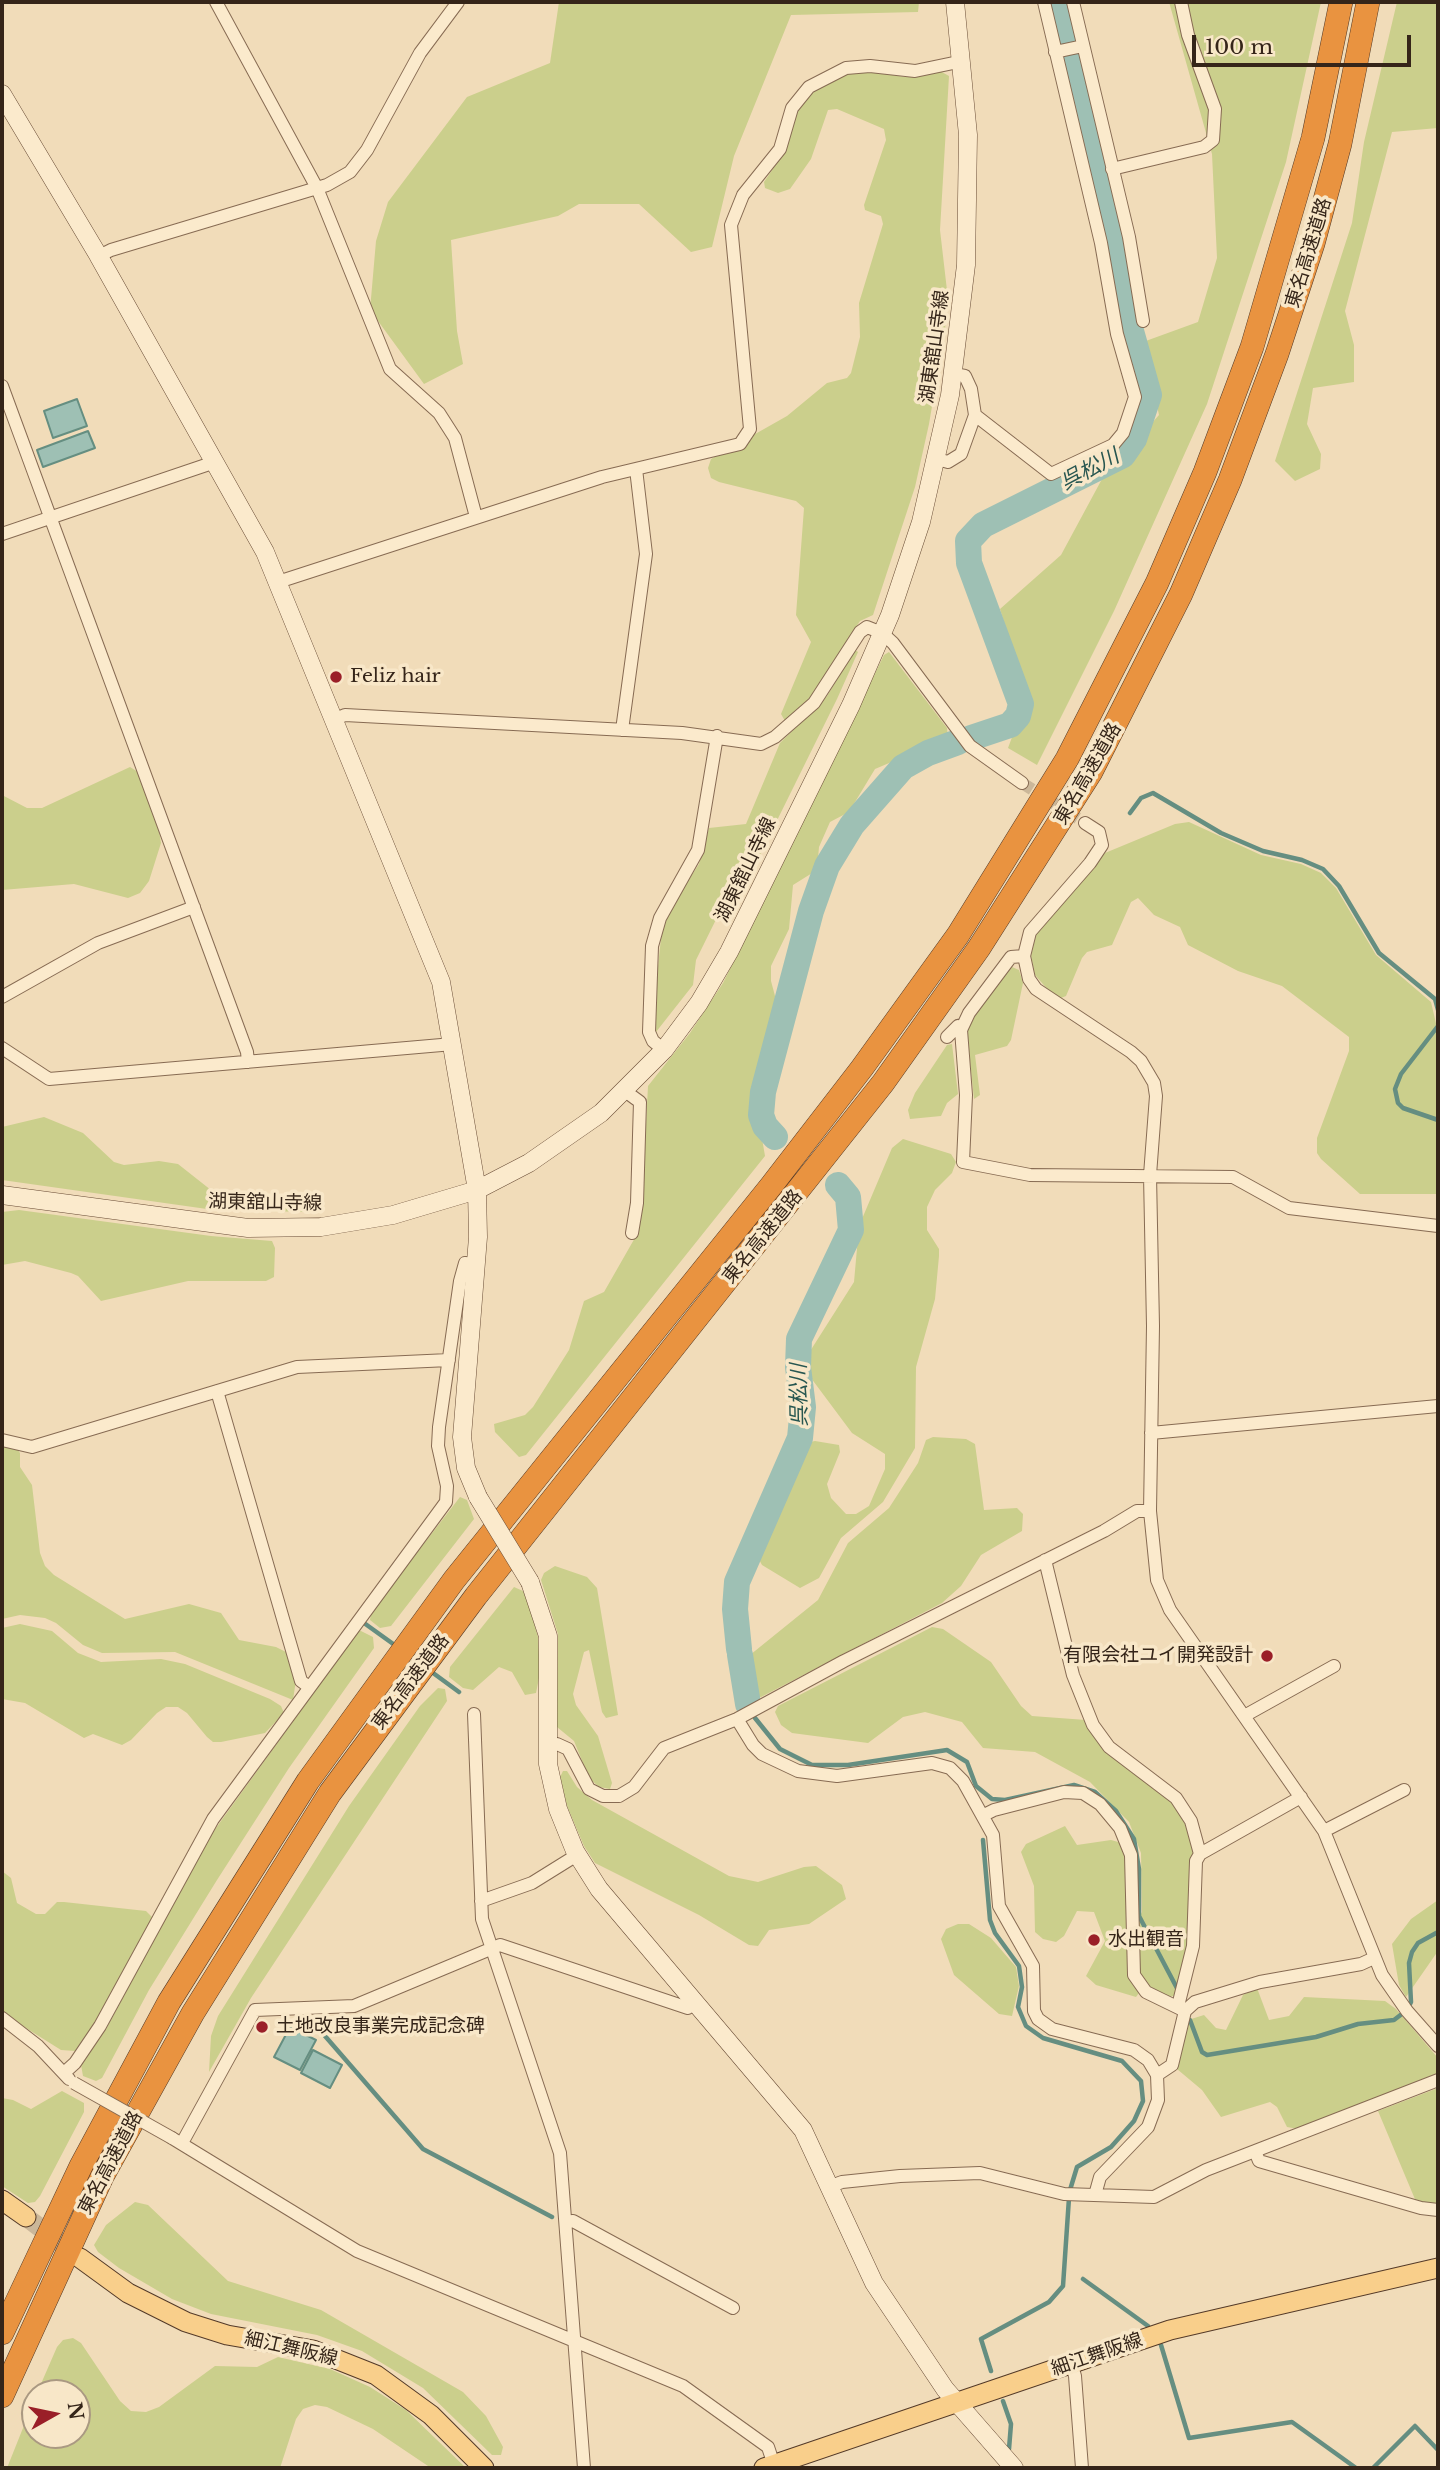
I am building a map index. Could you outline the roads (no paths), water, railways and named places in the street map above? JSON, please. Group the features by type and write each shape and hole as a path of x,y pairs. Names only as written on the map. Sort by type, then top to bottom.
{"highway":[{"name":"東名高速道路","path":"2,2333 80,2166 169,2002 308,1781 454,1580 771,1186 862,1068 958,935 1067,759 1157,583 1206,472 1252,347 1313,138 1341,2"},
{"name":"東名高速道路","path":"2,2396 102,2177 193,2013 330,1793 476,1596 883,1083 979,948 1091,772 1181,594 1230,480 1277,354 1313,244 1340,144 1368,2"}],"main road":[{"path":"2,2200 26,2217"},
{"name":"細江舞阪線","path":"80,2258 128,2293 186,2322 227,2334 313,2350 376,2375 431,2414 484,2468"},
{"name":"細江舞阪線","path":"769,2467 1071,2363 1204,2321 1438,2268"}],"street":[{"path":"216,2 317,188 390,369 439,413 455,438 475,517"},
{"path":"99,257 110,250 339,179 360,162 420,53 458,2"},
{"name":"湖東舘山寺線","path":"2,1195 212,1225 285,1229 381,1218 477,1190 562,1142 625,1091 664,1050 699,1003 729,952 851,705 883,633 915,543 937,459 954,374 968,222 968,135 955,2"},
{"path":"975,415 1051,474 1113,445 1123,433 1134,402 1134,387 1117,334 1101,243 1044,2"},
{"path":"1073,2 1081,46 1132,254 1143,321"},
{"path":"1112,169 1204,147 1213,140 1215,109 1188,35 1181,2"},
{"path":"1057,52 1081,46"},
{"path":"278,582 475,517 636,468 740,444 750,429 730,225 743,195 780,149 792,108 799,96 846,68 870,66 915,71 962,61"},
{"path":"2,94 99,257 215,462 278,582 445,996 477,1190 475,1264 462,1437 466,1468 478,1497 530,1582 548,1636 547,1744 558,1809 577,1855 599,1889 803,2130 874,2283 956,2403 1004,2465"},
{"path":"937,459 948,462 961,454 975,415 971,389 965,376 954,374"},
{"path":"2,386 194,907 248,1062"},
{"path":"2,534 215,462"},
{"path":"622,730 646,554 636,468"},
{"path":"333,720 345,716 718,736 752,744 769,742 814,703 863,629 883,633 970,746 1022,783"},
{"path":"664,1050 653,1041 649,1032 652,946 660,918 698,850 718,736"},
{"path":"1086,824 1099,832 1102,845 1090,863 1030,932 1024,956 1029,979 1036,989 1131,1052 1148,1071 1156,1096 1150,1175 1150,1511 1153,1565 1163,1595 1324,1831 1374,1958 1407,2010 1438,2046"},
{"path":"2,997 98,943 194,907"},
{"path":"1024,956 1011,957 969,1013 962,1028 960,1040 966,1094 963,1162 1030,1175 1233,1177 1280,1205 1297,1210 1438,1226"},
{"path":"947,1037 958,1027 962,1028"},
{"path":"2,1048 49,1079 453,1044"},
{"path":"625,1091 640,1102 637,1203 632,1233"},
{"path":"64,2073 75,2063 100,2026 203,1835 309,1686 446,1502 447,1486 438,1437 460,1281 466,1263 475,1264"},
{"path":"2,1440 33,1447 297,1367 449,1360"},
{"path":"217,1391 302,1681 309,1686"},
{"path":"1151,1433 1438,1406"},
{"path":"547,1744 557,1744 568,1749 589,1789 611,1797 634,1787 664,1748 737,1719 1137,1511 1150,1511"},
{"path":"1045,1560 1073,1675 1093,1725 1109,1747 1176,1798 1191,1821 1200,1854"},
{"path":"1246,1715 1334,1666"},
{"path":"474,1714 482,1919 560,2153 584,2468"},
{"path":"737,1719 762,1754 786,1767 811,1774 850,1775 922,1763 941,1764 957,1774 984,1815 993,1835 999,1906 1033,1966 1034,2011 1038,2019 1052,2029 1135,2050 1148,2060 1157,2075 1158,2100 1148,2127 1100,2177 1095,2195"},
{"path":"1324,1831 1404,1790"},
{"path":"984,1815 994,1810 1064,1793 1083,1793 1100,1804 1121,1828 1131,1854 1134,1975 1146,1992 1181,2008 1252,1984 1361,1964 1374,1958"},
{"path":"1157,2075 1169,2069 1174,2060 1193,1946 1193,1886 1196,1861 1200,1854 1301,1797"},
{"path":"481,1901 532,1883 577,1855"},
{"path":"177,2140 255,2010 354,2006 500,1945 688,2008 695,2002"},
{"path":"2,2018 38,2046 74,2083 177,2140 357,2251 683,2386 768,2447 769,2467"},
{"path":"831,2186 842,2182 901,2176 979,2174 1052,2192 1144,2197 1164,2194 1206,2170 1438,2080"},
{"path":"1255,2151 1259,2161 1421,2208 1438,2210"},
{"path":"566,2222 573,2221 733,2308"},
{"path":"1071,2363 1075,2376 1082,2468"}],"water":[{"path":"77,399 87,426 53,438 44,411"},
{"path":"88,431 95,448 43,467 37,450"},
{"path":"290,2027 316,2040 300,2070 274,2057"},
{"path":"313,2050 342,2065 330,2088 301,2073"}],"waterway":[{"name":"呉松川","path":"971,738 1010,725 1018,716 1021,704 969,563 968,541 983,525 1123,455 1134,439 1149,395 1131,331 1115,240 1058,2"},
{"name":"呉松川","path":"775,1137 765,1126 761,1115 763,1092 811,911 827,866 852,825 903,767 928,753 958,742"},
{"path":"1130,813 1141,798 1153,793 1221,833 1263,851 1302,860 1323,869 1339,886 1379,953 1435,999 1438,1010"},
{"path":"1438,1026 1401,1074 1395,1089 1398,1103 1403,1108 1438,1120"},
{"name":"呉松川","path":"739,1649 735,1609 737,1582 800,1438 803,1407 798,1367 799,1339 851,1230 848,1197 838,1185"},
{"path":"364,1623 396,1646"},
{"name":"呉松川","path":"740,1655 748,1704"},
{"path":"429,1670 459,1692"},
{"path":"755,1718 780,1749 812,1765 848,1765 947,1750 967,1762 976,1786 992,1799 1005,1800 1074,1785 1095,1792 1116,1811 1134,1839 1139,1869 1139,1916 1179,1992"},
{"path":"983,1840 990,1920 995,1933 1019,1966 1022,1987 1018,2007 1026,2026 1043,2038 1122,2061 1141,2081 1143,2101 1134,2121 1111,2147 1077,2167 1070,2190"},
{"path":"1190,2020 1202,2052 1207,2055 1316,2037 1358,2024 1394,2020 1407,2010 1411,2002 1409,1963 1412,1952 1418,1943 1438,1932"},
{"path":"312,2021 423,2149 552,2217"},
{"path":"991,2371 981,2339 1049,2302 1063,2286 1069,2198"},
{"path":"1083,2279 1148,2326"},
{"path":"1161,2345 1189,2438 1292,2422 1356,2468"},
{"path":"1003,2401 1011,2424 1009,2449"},
{"path":"1373,2468 1415,2426 1438,2450"}],"tunnel":[{"path":"1022,783 1085,823"},
{"path":"26,2217 80,2258"}],"place":[{"name":"Feliz hair","path":"336,677"},
{"name":"有限会社ユイ開発設計","path":"1267,1656"},
{"name":"水出観音","path":"1094,1940"},
{"name":"土地改良事業完成記念碑","path":"262,2027"}]}
